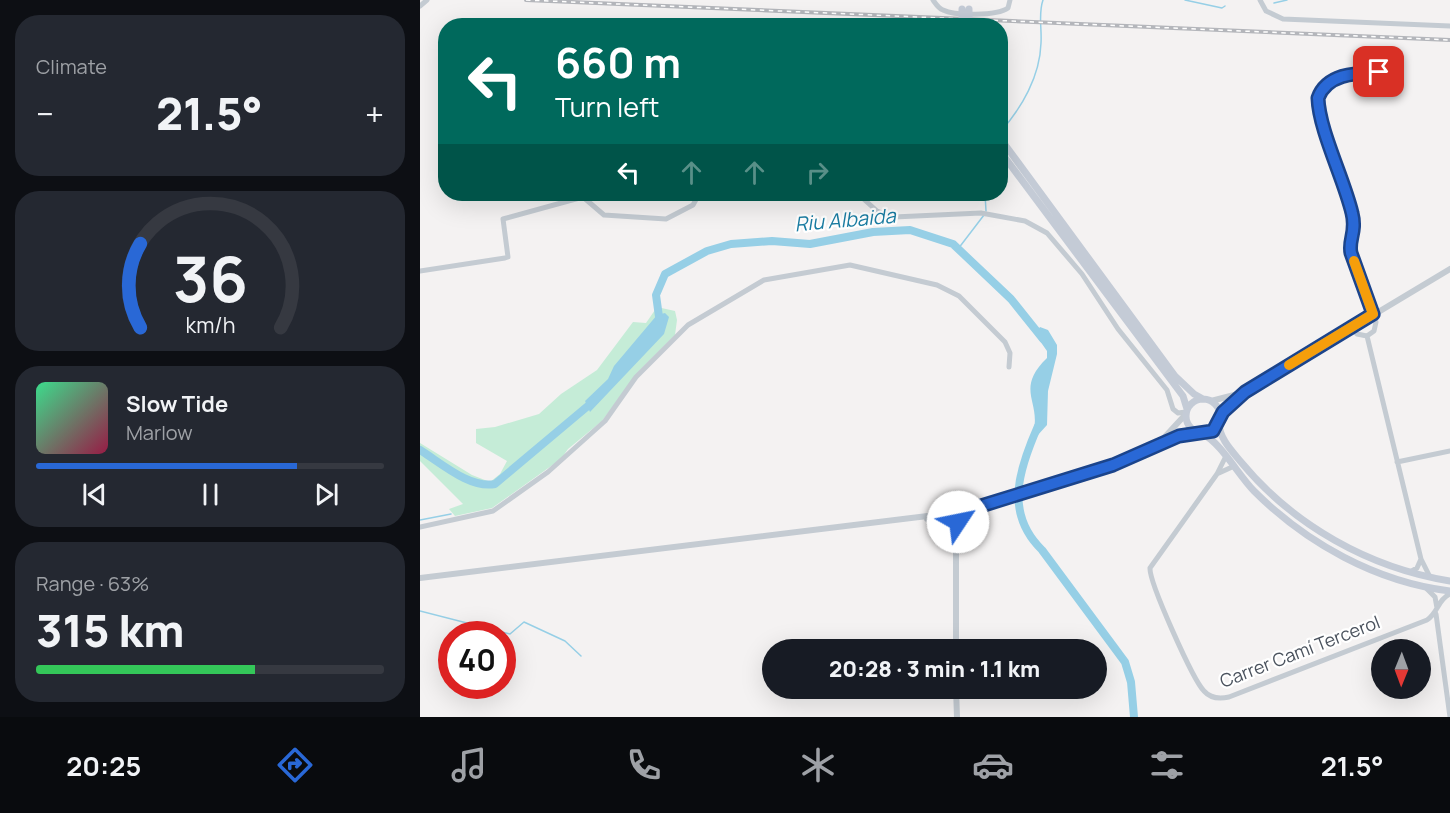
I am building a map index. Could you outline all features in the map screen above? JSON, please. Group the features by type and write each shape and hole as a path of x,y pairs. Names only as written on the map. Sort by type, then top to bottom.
{"main road":[{"path":"962,0 967,18"},
{"path":"963,18 969,0"},
{"path":"1008,153 1014,165 1183,396 1187,424 1213,441 1232,467 1276,512 1331,551 1385,575 1450,593"},
{"path":"1008,159 1175,376 1194,394 1218,408 1220,433 1235,454 1267,489 1293,513 1335,541 1365,557 1431,578 1450,581"},
{"path":"1186,412 1195,400 1207,400"},
{"path":"1200,433 1213,431 1220,420"}],"street":[{"path":"420,6 427,0"},
{"path":"933,0 946,11 988,14 1008,8 1010,0"},
{"path":"1260,0 1266,11 1283,19 1450,26"},
{"path":"1367,336 1376,328 1351,253 1351,243 1355,234 1352,213 1318,98 1326,85 1336,78 1379,72"},
{"path":"420,271 508,257 503,219 566,201"},
{"path":"588,201 604,215 666,219 693,205 695,201"},
{"path":"866,201 877,211 894,217 984,214 1025,221 1047,233 1089,283 1118,329 1167,390 1173,409 1178,413 1186,412"},
{"path":"420,526 494,511 530,485 605,421 640,372 688,325 764,280 850,265 870,272 907,276 937,285 959,296 1005,342 1010,353 1009,367"},
{"path":"1220,420 1245,392 1450,269"},
{"path":"1351,328 1356,334 1367,336"},
{"path":"1367,336 1421,559 1431,578"},
{"path":"1207,400 1245,392"},
{"path":"1157,444 1186,412"},
{"path":"420,578 952,513 980,507 1096,471 1129,459 1157,444 1200,433"},
{"path":"1397,462 1450,451"},
{"name":"Carrer Camí Tercerol","path":"1225,458 1217,474 1154,559 1150,573 1195,678 1208,695 1217,699 1230,697 1427,620 1436,611"},
{"name":"Carrer Camí Tercerol","path":"1217,474 1232,467"},
{"path":"956,639 958,522 968,510"},
{"path":"952,513 958,522"},
{"path":"952,513 949,521 956,544"},
{"path":"915,518 941,521 952,528"},
{"path":"1410,572 1417,568 1421,559"},
{"path":"1425,587 1435,597 1450,717"},
{"path":"1436,611 1441,600 1450,593"},
{"path":"956,699 957,717"}],"green space":[{"path":"657,307 675,311 677,320 675,335 639,371 602,421 568,449 561,459 492,508 455,516 449,509 463,504 420,461 420,443 472,475 490,482 500,474 507,461 476,443 476,429 495,427 539,414 561,394 597,370 633,322 646,323"}],"water":[{"path":"665,313 669,317 664,334 590,412 585,401 608,379 614,366 657,315"},
{"path":"1040,327 1048,330 1057,345 1057,354 1048,391 1047,425 1037,436 1033,433 1035,422 1030,388 1037,369 1047,358 1047,351 1035,334"}],"waterway":[{"path":"1008,122 1028,91 1037,67 1040,55 1040,16 1043,0"},
{"path":"1185,0 1222,8 1225,6"},
{"path":"1274,3 1287,0"},
{"path":"985,201 986,211"},
{"path":"958,249 984,215"},
{"name":"Riu Albaida","path":"660,324 656,295 665,274 707,251 731,244 772,241 810,244 873,232 910,230 953,244 1011,299 1043,339"},
{"name":"Riu Albaida","path":"420,450 466,479 485,485 495,484 595,400"},
{"name":"Riu Albaida","path":"1038,426 1021,474 1019,506 1023,521 1030,536 1125,662 1131,682 1134,717"},
{"path":"420,520 451,514"},
{"path":"420,611 510,634 524,622 565,641 581,656"}],"railway":[{"path":"526,0 942,18"},
{"path":"1008,21 1450,40"}],"slow traffic":[{"path":"1289,365 1373,314 1354,261"}],"route":[{"path":"958,522 968,510 1113,465 1179,436 1213,431 1223,412 1245,392 1373,314 1351,253 1351,243 1355,234 1352,213 1318,98 1326,85 1336,78 1379,72"}]}
